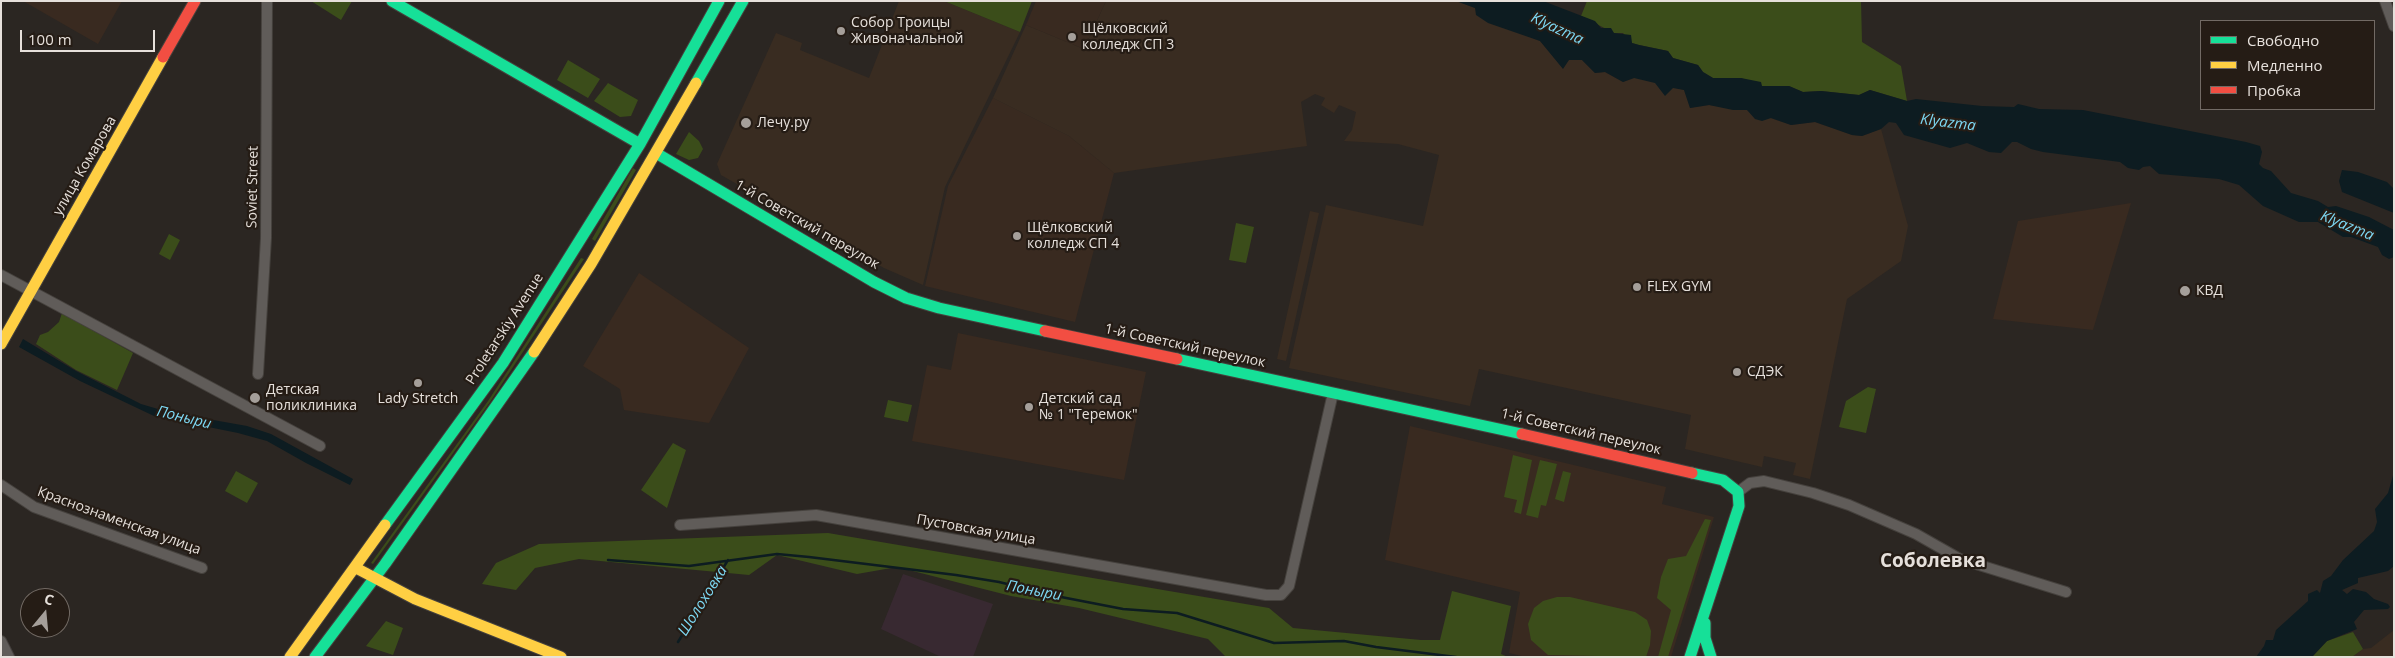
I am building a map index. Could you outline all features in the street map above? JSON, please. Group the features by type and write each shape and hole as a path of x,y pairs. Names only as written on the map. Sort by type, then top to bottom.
{"main road":[{"name":"улица Комарова","path":"1,344 195,1"},
{"path":"392,1 640,144"},
{"name":"Proletarskiy Avenue","path":"290,657 503,363 573,254 640,144 719,1"},
{"path":"315,657 374,579 506,395 591,264 743,1"},
{"name":"1-й Советский переулок","path":"640,144 866,277 906,298 939,308 1562,442 1723,480 1738,492"},
{"path":"573,254 586,252 591,258 591,264"},
{"path":"1690,657 1739,506 1738,492"},
{"path":"356,568 374,579 447,613 561,657"},
{"path":"1705,609 1705,638 1711,657"}],"street":[{"name":"Soviet Street","path":"258,374 267,219 267,1"},
{"path":"2386,1 2393,21"},
{"path":"1,275 320,446"},
{"name":"Пустовская улица","path":"680,524 816,515 1266,595 1280,595 1289,586 1333,393"},
{"path":"1738,492 1750,483 1764,481 1813,493 1849,505 1916,534 1960,559 2066,592"},
{"name":"Краснознаменская улица","path":"1,485 34,508 202,568"},
{"path":"1,641 9,657"}],"shaded area":[{"path":"23,1 122,1 98,44"},
{"path":"899,1 944,1 1020,32 945,187 923,285 884,268 721,175 717,164 776,33 802,43 800,50 869,78"},
{"name":"Щёлковский колледж СП 3","path":"1036,1 1106,1 1084,49 1026,25"},
{"path":"1106,1 1456,1 1475,8 1516,31 1540,41 1563,68 1569,59 1582,60 1595,73 1605,72 1623,82 1634,78 1641,78 1684,90 1690,108 1709,105 1747,110 1791,125 1815,122 1852,135 1862,136 1881,129 1908,226 1901,261 1847,299 1810,479 1793,475 1796,463 1764,456 1762,467 1685,449 1691,415 1479,369 1470,406 1289,368 1326,205 1423,226 1439,155 1398,144 1344,141 1352,130 1356,112 1339,105 1334,113 1321,105 1325,98 1315,94 1301,102 1307,146 1114,173 1069,136 993,98 1026,25 1084,49"},
{"name":"Щёлковский колледж СП 4","path":"993,98 1069,136 1114,173 1075,322 925,286 948,186"},
{"path":"2131,203 2093,330 1993,319 2018,221"},
{"path":"1310,211 1319,213 1286,361 1277,359"},
{"path":"639,273 749,348 709,423 624,410 620,389 583,366"},
{"name":"Детский сад № 1 \"Теремок\"","path":"958,333 1146,372 1124,480 912,441 927,365 951,370"},
{"path":"1410,426 1666,487 1662,504 1714,517 1671,657 1526,657 1509,653 1520,592 1385,560"},
{"path":"903,574 993,604 973,657 941,657 881,629"},
{"path":"2394,630 2394,657 2352,657 2363,649 2371,648"}],"green space":[{"path":"311,1 352,1 341,20"},
{"path":"944,1 1032,1 1020,32"},
{"path":"1587,1 1861,1 1862,42 1901,66 1907,101 1870,90 1859,95 1821,91 1803,92 1789,86 1762,86 1741,78 1713,78 1703,72 1698,65 1673,58 1668,51 1632,43 1623,33 1614,33 1581,16"},
{"path":"568,60 600,79 588,98 557,80"},
{"path":"608,83 638,100 631,116 620,117 594,101"},
{"path":"689,132 699,141 703,149 698,158 689,160 676,154"},
{"path":"633,168 636,170 595,241 592,239"},
{"path":"1236,223 1254,227 1246,263 1229,260"},
{"path":"169,234 180,240 170,260 159,254"},
{"path":"581,258 584,259 490,402 373,564 371,563 488,401"},
{"path":"62,313 133,353 117,390 76,370 36,344 40,335 48,332 59,322"},
{"path":"1868,387 1876,389 1866,433 1839,427 1846,401"},
{"path":"888,400 912,405 908,422 884,417"},
{"path":"673,443 686,450 667,508 641,490"},
{"path":"1513,455 1532,460 1521,514 1514,512 1517,500 1504,497"},
{"path":"1540,460 1557,464 1546,506 1541,505 1538,518 1526,515"},
{"path":"236,471 258,483 247,503 225,491"},
{"path":"1563,471 1571,473 1564,502 1555,499"},
{"path":"1705,519 1711,520 1668,657 1658,657 1671,610 1657,598 1661,577 1668,559 1686,556"},
{"path":"828,533 1269,608 1293,628 1421,640 1440,640 1452,591 1511,606 1501,654 1508,657 1226,657 1208,639 1079,608 1011,596 897,567 857,574 777,555 749,575 579,559 535,568 516,590 482,584 496,563 539,544"},
{"path":"1557,597 1570,597 1635,612 1647,620 1651,631 1650,645 1646,657 1548,655 1531,640 1528,624 1534,608 1543,601"},
{"path":"386,621 403,628 393,655 366,646"},
{"path":"2353,632 2363,649 2352,657 2312,657 2327,641"}],"water":[{"name":"Klyazma","path":"1456,1 1543,1 1595,21 1601,28 1611,28 1614,33 1631,35 1632,43 1668,51 1673,58 1698,65 1703,72 1713,78 1741,78 1761,82 1762,86 1789,86 1803,92 1821,91 1859,95 1870,90 1907,101 1916,99 1982,106 2014,107 2018,104 2039,109 2083,110 2246,142 2260,146 2262,152 2259,164 2271,171 2291,193 2318,201 2328,207 2336,206 2369,217 2394,230 2394,257 2389,259 2382,255 2378,247 2351,237 2343,237 2318,222 2299,222 2263,206 2239,185 2219,179 2159,174 2150,166 2139,170 2128,168 2120,162 2043,152 2031,149 2017,142 2012,142 2001,153 1989,152 1967,143 1950,148 1904,135 1896,123 1889,122 1881,129 1862,136 1852,135 1815,122 1791,125 1771,118 1762,121 1755,119 1747,110 1733,110 1709,105 1690,108 1684,90 1673,88 1665,96 1655,83 1634,78 1623,82 1605,72 1595,73 1582,60 1569,60 1563,69 1540,41 1488,23 1476,15 1475,8"},
{"path":"2342,170 2358,172 2387,182 2394,189 2394,213 2342,192 2339,181"},
{"path":"23,339 76,371 141,404 168,412 247,426 271,434 353,479 350,485 267,441 238,433 154,416 80,381 19,347"},
{"path":"2394,472 2394,566 2388,571 2358,578 2358,583 2342,590 2347,594 2353,589 2366,592 2374,599 2388,604 2390,607 2388,609 2364,610 2354,622 2357,629 2327,641 2312,657 2256,657 2266,640 2273,640 2276,630 2308,601 2308,594 2317,590 2320,593 2323,581 2331,576 2343,560 2374,531 2377,522 2375,509 2388,493"}],"waterway":[{"name":"Поныри","path":"608,560 689,566 777,554 809,557 956,575 999,582 1056,596 1123,609 1177,613 1274,643 1344,641 1456,657"},
{"name":"Шолоховка","path":"678,642 728,560"}],"traffic: fast":[{"path":"392,1 640,144"},
{"path":"385,525 503,363 640,144 719,1"},
{"path":"696,83 743,1"},
{"path":"656,153 874,282 906,298 939,308 1045,331"},
{"path":"315,657 385,564 534,352"},
{"path":"1177,359 1522,434"},
{"path":"1690,657 1739,506 1738,492 1723,480 1692,473"},
{"path":"1705,623 1705,638 1711,657"}],"traffic: slow":[{"path":"1,344 163,57"},
{"path":"534,352 591,264 696,83"},
{"path":"290,657 385,525"},
{"path":"356,568 415,599 561,657"}],"traffic: jam":[{"path":"163,57 195,1"},
{"path":"1045,331 1177,359"},
{"path":"1522,434 1692,473"}],"place":[{"name":"Собор Троицы Живоначальной","path":"841,31"},
{"name":"Щёлковский колледж СП 3","path":"1072,37"},
{"name":"Лечу.ру","path":"746,123"},
{"name":"Щёлковский колледж СП 4","path":"1017,236"},
{"name":"FLEX GYM","path":"1637,287"},
{"name":"КВД","path":"2185,291"},
{"name":"СДЭК","path":"1737,372"},
{"name":"Lady Stretch","path":"418,383"},
{"name":"Детская поликлиника","path":"255,398"},
{"name":"Детский сад № 1 \"Теремок\"","path":"1029,407"}],"district":[{"name":"Соболевка","path":"1933,562"}]}
